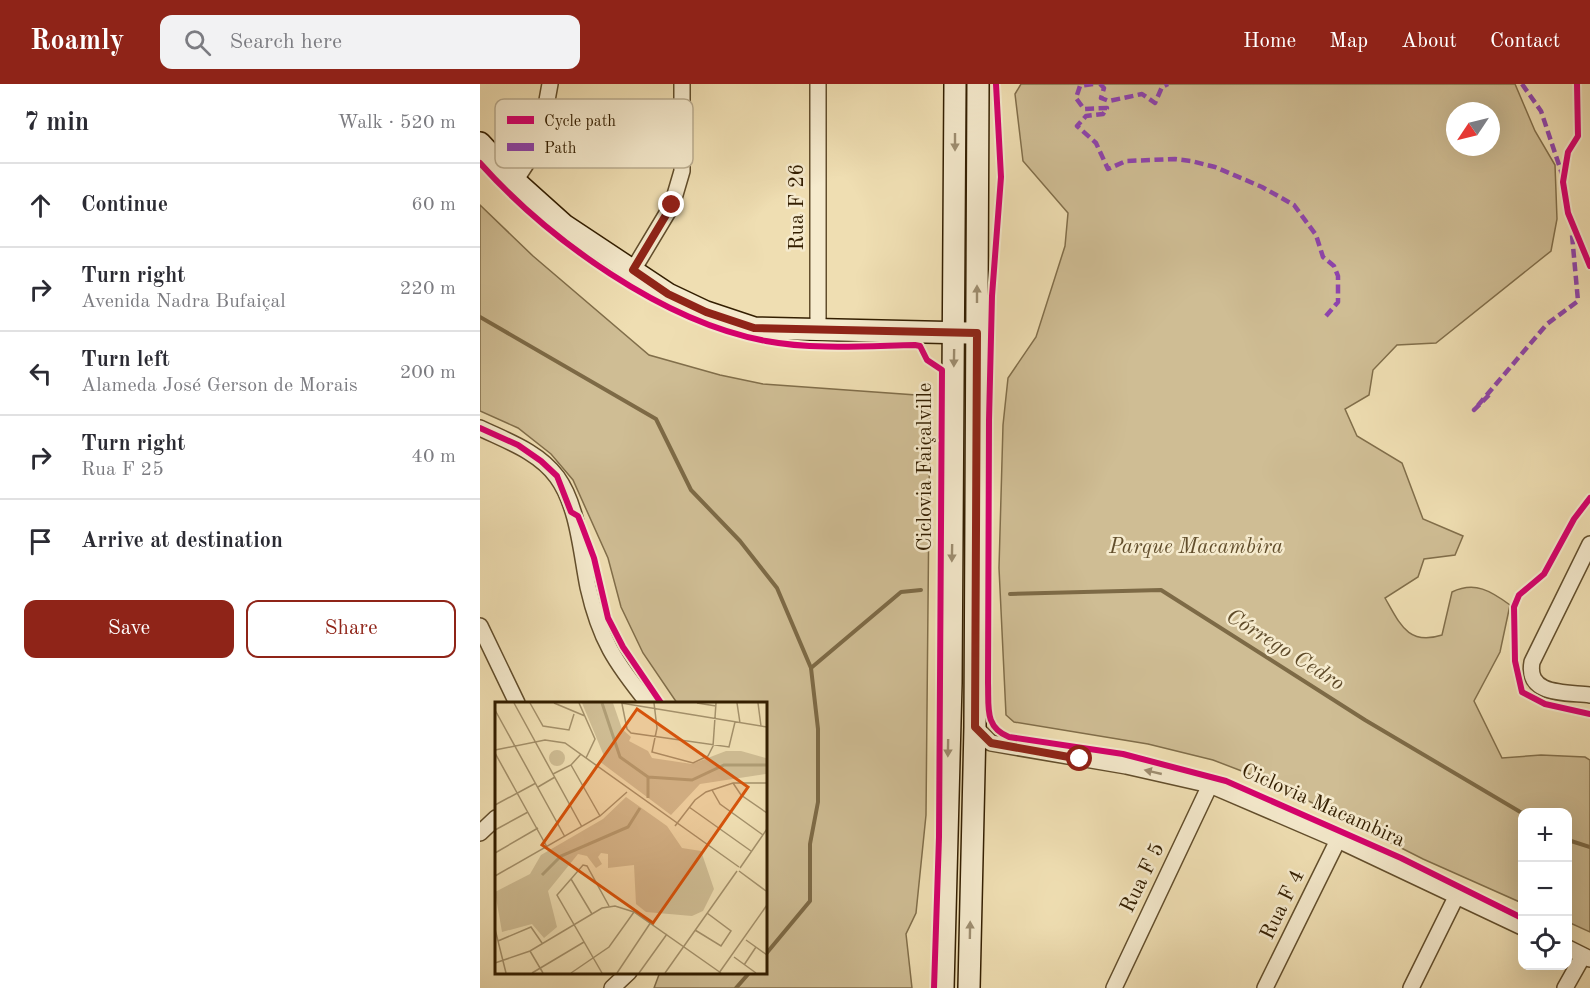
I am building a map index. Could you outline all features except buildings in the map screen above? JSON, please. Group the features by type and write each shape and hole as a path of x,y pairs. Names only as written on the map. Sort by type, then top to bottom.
{"main road":[{"path":"944,988 951,682 955,84"},
{"path":"969,988 975,727 978,84"},
{"path":"480,143 495,159"},
{"path":"503,168 564,225 668,294 706,312 754,328 977,333"}],"street":[{"path":"548,99 550,84"},
{"name":"Rua F 26","path":"818,84 818,329"},
{"path":"515,181 524,168"},
{"path":"633,270 672,205 682,168"},
{"path":"480,428 518,446 541,461 556,476 566,493 588,588 608,651 647,702"},
{"path":"1590,544 1532,662 1530,672 1534,682 1543,689 1590,695"},
{"path":"480,626 517,702"},
{"path":"975,727 991,743 1126,766 1210,785 1338,840 1518,925"},
{"name":"Rua F 5","path":"1114,988 1210,785"},
{"path":"480,833 495,819"},
{"name":"Rua F 4","path":"1265,988 1338,840"},
{"path":"1411,988 1457,895"},
{"path":"1564,988 1586,957 1572,950"},
{"path":"612,988 627,973"}],"green space":[{"name":"Parque Macambira","path":"1021,84 1515,84 1535,131 1555,165 1557,219 1551,251 1436,343 1397,345 1373,370 1369,395 1345,409 1357,436 1402,463 1423,519 1463,536 1455,555 1424,559 1418,577 1385,598 1395,616 1413,635 1430,638 1442,635 1452,592 1468,587 1482,589 1510,605 1500,652 1474,701 1502,758 1541,755 1585,757 1590,760 1590,932 1572,924 1572,808 1518,808 1518,901 1423,859 1273,783 1213,760 1148,744 1014,722 1006,715 999,568 1003,425 1008,378 1036,337 1065,246 1068,213 1023,161 1015,94"},
{"path":"480,205 533,256 649,355 720,375 763,384 930,396 926,815 916,913 906,934 912,988 654,988 660,973 766,973 766,702 676,702 643,653 621,607 608,558 573,480 551,454 518,428 480,411"}],"waterway":[{"path":"480,317 656,419 691,490 740,541 777,588 811,668 818,729 818,802 810,844 810,901 766,954"},
{"name":"Córrego Cedro","path":"811,668 901,592 921,590"},
{"name":"Córrego Cedro","path":"1010,594 1161,590 1365,720 1518,811"},
{"name":"Córrego Cedro","path":"1572,841 1590,847"},
{"path":"736,988 749,973"}],"marked path":[{"path":"1093,84 1080,86 1076,98 1084,109 1107,108 1103,114 1086,116 1077,126 1096,143 1108,169 1126,161 1175,159 1191,161 1215,167 1262,187 1294,205 1316,235 1323,257 1334,266 1338,276 1338,302 1326,316"},
{"path":"1100,84 1104,88 1101,98 1109,101 1142,94 1155,103 1162,87 1168,84"},
{"path":"1522,84 1541,111 1562,174"},
{"path":"1489,395 1474,410 1547,324 1578,301 1572,235"}],"cycle path":[{"name":"Ciclovia Macambira","path":"996,84 1001,177 992,296 988,683 988,708 995,728 1009,737 1123,754 1226,781 1401,858 1518,916"},
{"path":"1577,84 1578,136 1568,152 1563,182 1568,213 1590,266"},
{"name":"Ciclovia Faiçalville","path":"480,163 539,221 574,248 610,274 648,297 688,316 727,331 784,344 859,347 920,346 927,360 942,370 939,837 934,988"},
{"path":"480,428 518,445 557,476 571,512 578,516 594,558 608,618 623,647 660,702"},
{"path":"1590,498 1574,519 1544,574 1519,595 1514,607 1515,661 1522,692 1545,704 1590,714"}],"route":[{"path":"672,205 633,270 668,294 706,312 754,328 977,333 973,682 975,727 991,743 1080,759"}]}
